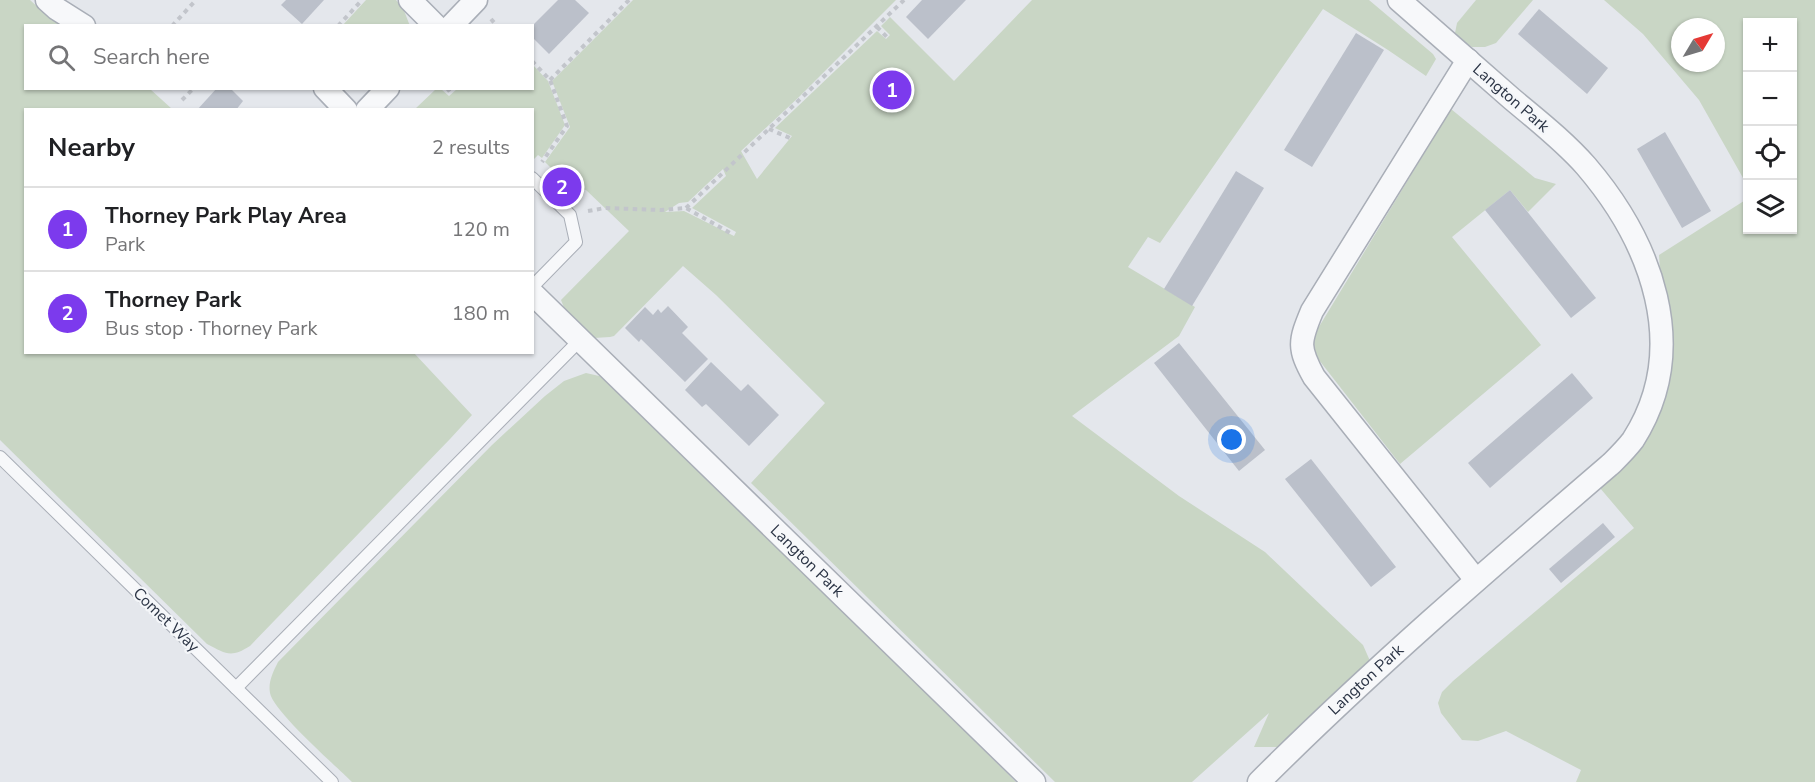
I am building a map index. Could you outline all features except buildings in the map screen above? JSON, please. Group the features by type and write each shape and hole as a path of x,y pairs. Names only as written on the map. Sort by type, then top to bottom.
{"street":[{"path":"46,0 81,24"},
{"path":"410,0 434,24"},
{"path":"453,24 476,0"},
{"path":"1399,0 1468,60"},
{"name":"Langton Park","path":"1259,782 1332,710 1476,580 1612,464 1632,442 1644,420 1659,379 1662,360 1662,326 1653,283 1644,257 1629,228 1608,193 1584,164 1468,60 1312,311 1301,342 1303,357 1314,377 1476,580"},
{"path":"327,90 344,108"},
{"path":"369,108 386,90"},
{"name":"Langton Park","path":"534,295 1034,782"}],"lane":[{"path":"534,285 576,242 570,215 535,172"},
{"path":"236,688 580,340"},
{"name":"Comet Way","path":"0,458 332,782"}],"path":[{"path":"174,24 196,0"},
{"path":"340,24 362,0"},
{"path":"550,80 628,0"},
{"path":"686,208 904,0"},
{"path":"877,27 888,38"},
{"path":"534,63 550,80 567,126 535,172"},
{"path":"182,100 192,90"},
{"path":"770,129 790,138"},
{"path":"570,215 605,208 662,210 686,208 732,234"}],"green space":[{"path":"0,0 30,0 42,11 66,24 24,24 24,90 151,90 171,108 24,108 24,354 415,354 472,415 250,646 233,653 224,652 207,644 0,440"},
{"path":"366,0 396,0 403,8 409,24 344,24"},
{"path":"633,0 896,0 741,151 757,179 792,136 775,128 877,31 886,39 890,35 881,26 890,17 954,81 1032,0 1369,0 1433,54 1436,59 1426,76 1323,9 1160,243 1148,237 1128,267 1195,307 1179,336 1072,416 1179,496 1265,552 1363,645 1374,670 1287,747 1254,747 1269,713 1192,782 1055,782 751,483 825,403 716,295 683,266 614,336 594,338 565,310 561,300 629,231 586,190 570,187 545,162 570,127 552,81","holes":["723,169 726,176 692,208 736,232 734,236 684,211 665,212 679,203 688,202"]},
{"path":"1476,0 1533,0 1496,43 1485,47 1472,47 1455,33 1457,23"},
{"path":"1604,0 1815,0 1815,782 1576,782 1581,770 1506,731 1478,741 1462,740 1441,713 1438,703 1442,692 1453,681 1634,528 1594,481 1669,372 1671,312 1660,271 1659,255 1743,202 1743,234 1797,234 1797,18 1743,18 1743,178 1699,100 1675,72 1725,72 1725,18 1671,18 1671,67 1643,34"},
{"path":"534,66 548,81 565,125 542,158 538,155 534,159 534,108 416,108 435,90 442,90 449,96 456,90 534,90"},
{"path":"1451,109 1535,178 1556,184 1528,212 1510,190 1452,237 1541,345 1400,464 1312,351 1314,335"},
{"path":"586,373 608,378 1016,782 352,782 320,752 293,725 270,693 273,673 278,662 492,445 564,381"}],"place":[{"name":"Thorney Park Play Area","path":"892,90"},
{"name":"Thorney Park","path":"562,187"}]}
